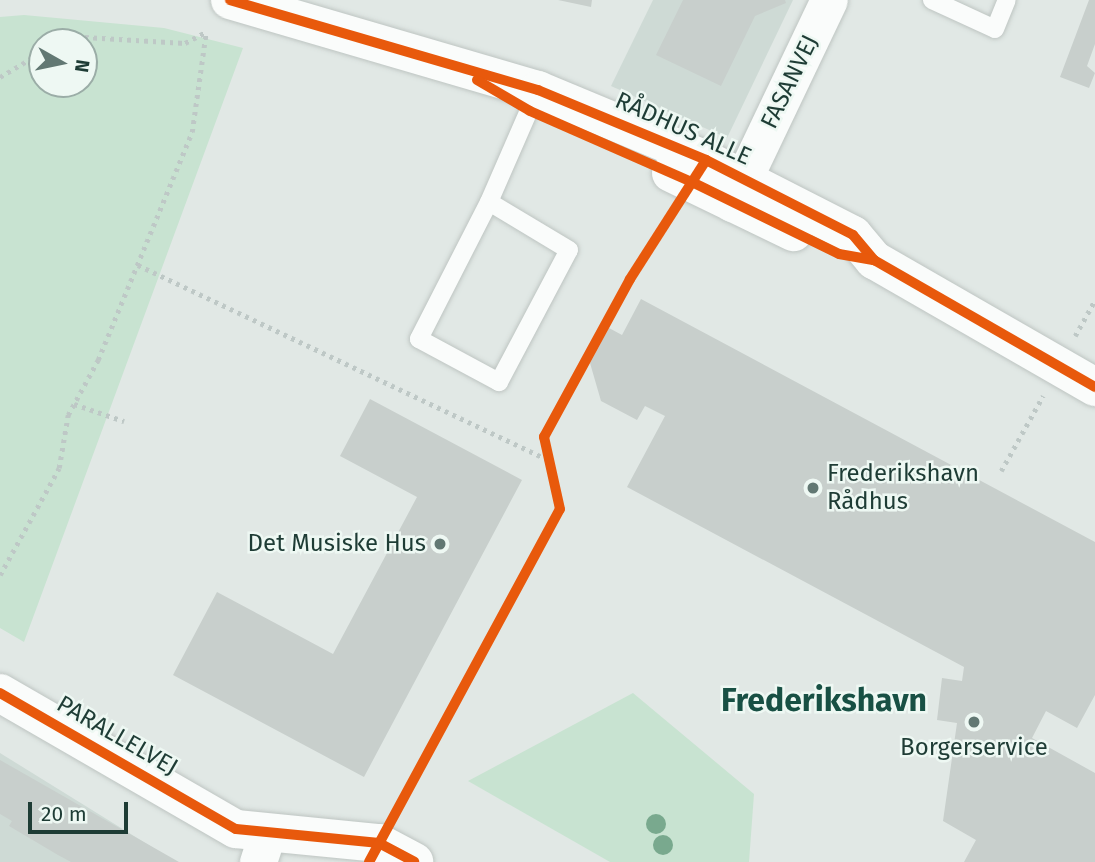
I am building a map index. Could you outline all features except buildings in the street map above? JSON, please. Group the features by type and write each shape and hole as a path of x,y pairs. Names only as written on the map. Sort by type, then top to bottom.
{"street":[{"name":"FASANVEJ","path":"738,190 829,0"},
{"name":"RÅDHUS ALLE","path":"219,11 373,38 534,100 738,190 853,235 874,260 1095,387"},
{"name":"PARALLELVEJ","path":"0,693 236,829 262,848 379,842 414,862"}],"lane":[{"path":"932,0 995,29 1007,0"},
{"path":"489,202 569,250 499,382 419,339 489,202 534,100"}],"path":[{"path":"0,575 58,468 74,404 98,360 192,132 206,32 219,11"},
{"path":"98,38 185,43 206,32"},
{"path":"0,77 28,60"},
{"path":"138,265 549,460"},
{"path":"74,404 124,421"},
{"path":"547,448 552,472"}],"shaded area":[{"path":"653,0 793,0 727,138 611,86"},
{"path":"0,753 176,862 0,862"}],"green space":[{"path":"24,15 164,28 243,48 24,642 0,628 0,17"},
{"path":"633,693 754,794 749,862 610,862 468,781"}],"cycle path":[{"path":"230,0 538,90 706,160 853,235 874,260 1095,387"},
{"path":"477,80 530,111 694,183 839,254 874,260"},
{"path":"369,862 560,509 544,437 630,279 706,160"},
{"path":"0,693 236,829 379,843 414,862"}],"place":[{"name":"Frederikshavn Rådhus","path":"813,488"},
{"name":"Det Musiske Hus","path":"440,544"},
{"name":"Borgerservice","path":"974,722"}],"district":[{"name":"Frederikshavn","path":"824,700"}]}
